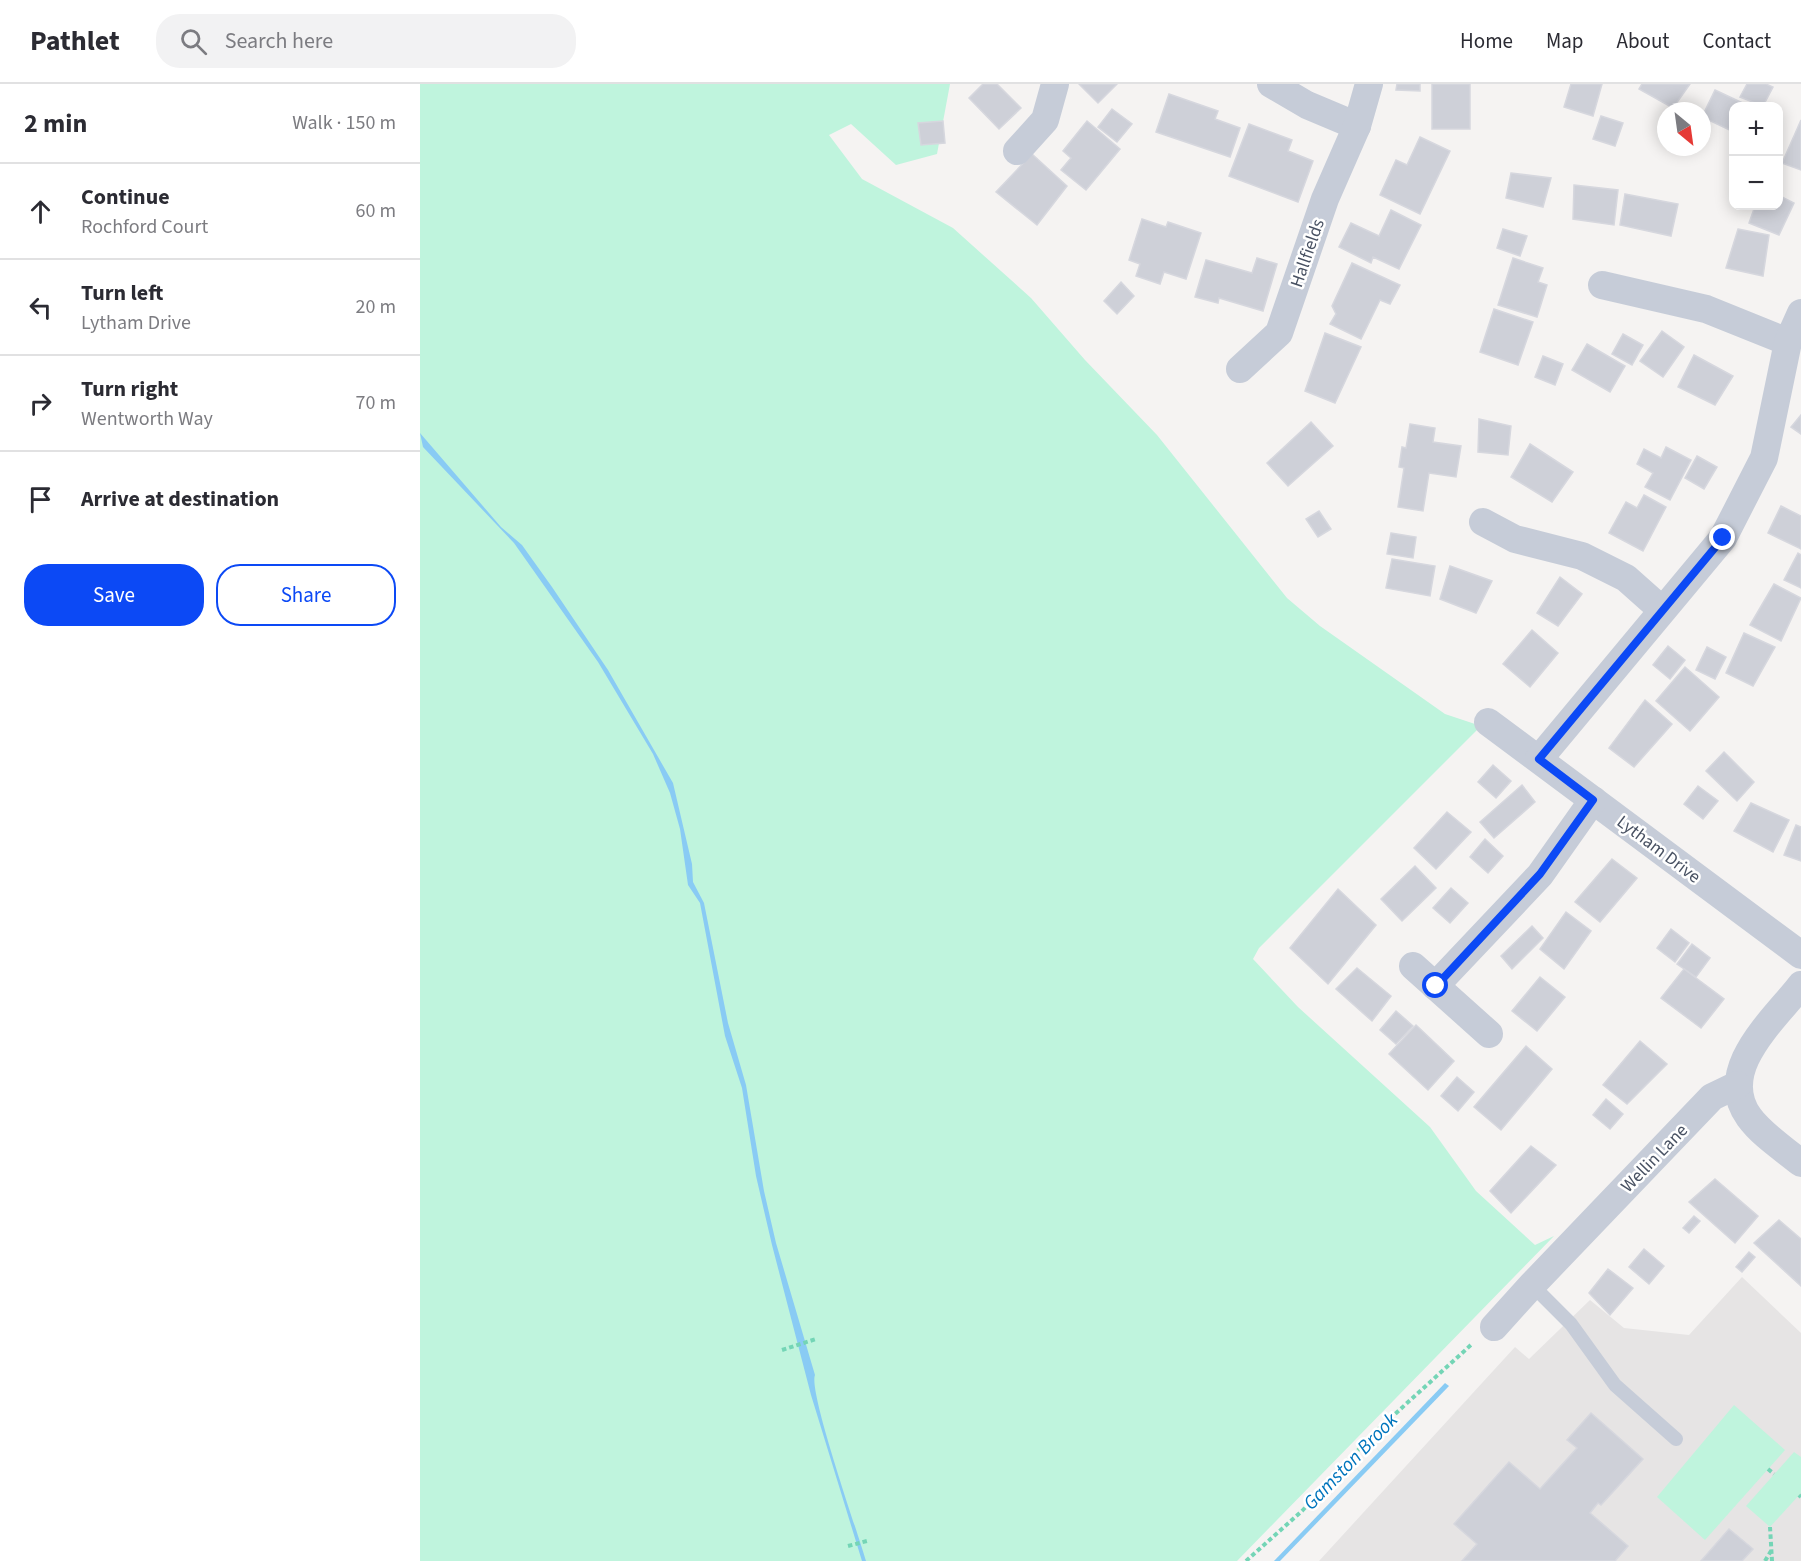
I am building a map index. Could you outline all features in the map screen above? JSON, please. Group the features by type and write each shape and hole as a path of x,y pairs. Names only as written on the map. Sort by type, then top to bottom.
{"street":[{"path":"1017,152 1045,120 1056,84"},
{"path":"1271,84 1307,105 1358,126"},
{"name":"Hallfields","path":"1240,369 1279,333 1325,199 1358,126 1369,84"},
{"path":"1602,285 1706,309 1788,342"},
{"path":"1539,759 1723,538 1764,458 1788,342 1801,313"},
{"path":"1483,522 1515,539 1582,555 1626,578 1662,610"},
{"name":"Lytham Drive","path":"1488,722 1801,955"},
{"path":"1436,986 1540,874 1593,800"},
{"path":"1413,966 1489,1034"},
{"path":"1801,985 1748,1053 1740,1069 1737,1085 1741,1103 1749,1117 1801,1163"},
{"name":"Wellin Lane","path":"1494,1327 1712,1097 1737,1085"}],"lane":[{"path":"1532,1285 1571,1324 1615,1385 1676,1439"}],"path":[{"path":"1246,1561 1302,1511 1373,1434 1470,1345 1494,1327"},
{"path":"782,1350 816,1339"},
{"path":"1768,1469 1774,1474"},
{"path":"1770,1527 1772,1561"},
{"path":"848,1546 867,1541"},
{"path":"1765,1561 1771,1551"}],"shaded area":[{"path":"1742,1277 1801,1333 1801,1561 1319,1561 1515,1347 1529,1359 1590,1300 1624,1328 1689,1335"}],"green space":[{"path":"420,84 950,84 937,154 896,165 851,124 829,135 862,179 953,228 1031,298 1085,360 1157,435 1287,598 1320,626 1445,714 1481,726 1259,948 1253,959 1298,1007 1430,1127 1476,1191 1535,1245 1554,1236 1237,1561 420,1561"},
{"path":"1734,1405 1785,1450 1705,1540 1657,1497"},
{"path":"1794,1452 1801,1457 1801,1493 1770,1527 1746,1506"}],"water":[{"path":"420,433 501,527 522,545 608,670 673,783 692,864 693,882 704,903 728,1023 746,1085 764,1191 776,1243 815,1375 815,1386 826,1434 866,1561 862,1561 811,1395 772,1245 756,1176 742,1088 725,1036 700,903 688,885 680,829 670,793 653,754 598,662 514,543 423,447"},
{"name":"Gamston Brook","path":"1445,1383 1449,1386 1280,1561 1274,1561"}],"building":[{"path":"983,84 997,84 1021,108 999,129 969,98"},
{"path":"1079,84 1117,84 1098,103"},
{"path":"1397,84 1420,84 1420,91 1396,90"},
{"path":"1432,84 1470,84 1470,129 1432,129"},
{"path":"1571,84 1602,84 1593,116 1564,107"},
{"path":"1642,84 1690,84 1677,102 1662,102 1639,89"},
{"path":"1747,84 1766,84 1773,87 1765,102 1753,102 1740,97"},
{"path":"1715,90 1740,102 1729,102 1729,130 1711,121 1709,102"},
{"path":"1169,94 1218,111 1215,119 1240,128 1230,157 1156,132"},
{"path":"1112,109 1132,124 1117,142 1098,127"},
{"path":"1601,116 1623,123 1615,146 1593,139"},
{"path":"1801,120 1801,170 1783,163"},
{"path":"943,121 945,143 921,145 918,123"},
{"path":"1087,121 1120,149 1086,190 1061,170 1071,158 1063,151"},
{"path":"1249,124 1292,140 1288,151 1313,161 1298,202 1229,176"},
{"path":"1420,137 1450,151 1420,214 1380,195 1396,160 1407,165"},
{"path":"1032,154 1067,186 1037,225 996,192"},
{"path":"1511,173 1551,178 1543,207 1506,198"},
{"path":"1574,185 1618,190 1614,225 1573,219"},
{"path":"1625,194 1678,204 1671,236 1620,225"},
{"path":"1783,198 1794,203 1779,235 1749,223 1754,210 1783,210"},
{"path":"1391,210 1421,225 1399,269 1373,257 1371,263 1339,247 1351,223 1379,236"},
{"path":"1142,219 1166,227 1168,222 1201,233 1186,279 1164,272 1160,284 1136,276 1140,264 1129,260"},
{"path":"1503,229 1527,236 1520,256 1497,248"},
{"path":"1738,229 1769,235 1763,276 1726,268"},
{"path":"1257,258 1277,264 1263,311 1219,298 1218,303 1195,297 1206,260 1252,273"},
{"path":"1513,258 1543,268 1538,282 1547,285 1537,317 1498,305"},
{"path":"1352,263 1400,285 1390,304 1380,300 1361,339 1330,324 1336,314 1332,306"},
{"path":"1121,282 1134,296 1117,314 1104,301"},
{"path":"1494,309 1533,322 1518,365 1480,352"},
{"path":"1662,331 1684,347 1663,377 1640,361"},
{"path":"1325,333 1361,347 1335,403 1305,391"},
{"path":"1623,334 1643,345 1632,365 1612,354"},
{"path":"1587,344 1625,366 1610,392 1572,370"},
{"path":"1694,355 1733,376 1715,405 1678,387"},
{"path":"1543,356 1563,364 1555,385 1535,377"},
{"path":"1801,415 1801,434 1791,427"},
{"path":"1479,419 1511,426 1508,455 1478,452"},
{"path":"1311,422 1333,446 1288,486 1267,463"},
{"path":"1410,424 1435,428 1433,442 1461,446 1456,477 1429,473 1423,511 1398,507 1404,468 1399,467 1402,447 1406,448"},
{"path":"1530,444 1573,472 1552,502 1511,477"},
{"path":"1666,447 1691,460 1670,500 1645,487 1653,473 1637,464 1644,449 1661,458"},
{"path":"1697,456 1717,467 1704,489 1685,478"},
{"path":"1644,495 1666,507 1643,551 1609,533 1626,502 1637,508"},
{"path":"1781,506 1801,516 1801,549 1768,533"},
{"path":"1319,511 1331,529 1318,537 1306,519"},
{"path":"1391,533 1416,537 1413,558 1387,554"},
{"path":"1798,553 1801,555 1801,588 1784,580"},
{"path":"1392,559 1435,566 1430,596 1386,588"},
{"path":"1450,566 1492,581 1476,613 1440,599"},
{"path":"1560,577 1582,594 1558,626 1537,613"},
{"path":"1774,584 1801,598 1781,641 1750,625"},
{"path":"1532,630 1558,653 1530,687 1503,664"},
{"path":"1744,633 1775,647 1753,686 1726,673"},
{"path":"1668,646 1685,660 1670,679 1653,665"},
{"path":"1707,647 1726,657 1715,679 1696,670"},
{"path":"1685,667 1719,697 1690,731 1656,701"},
{"path":"1645,700 1672,724 1634,767 1609,748"},
{"path":"1724,752 1754,782 1737,801 1706,771"},
{"path":"1493,765 1511,781 1496,798 1478,782"},
{"path":"1522,785 1535,802 1494,838 1480,822"},
{"path":"1698,786 1718,801 1703,819 1684,804"},
{"path":"1751,803 1789,820 1773,852 1734,831"},
{"path":"1447,812 1471,832 1436,869 1414,848"},
{"path":"1796,825 1801,827 1801,861 1784,855"},
{"path":"1485,839 1503,856 1488,873 1470,857"},
{"path":"1612,859 1637,878 1600,922 1575,902"},
{"path":"1415,866 1436,888 1402,921 1381,899"},
{"path":"1451,888 1468,903 1450,923 1433,908"},
{"path":"1338,889 1376,925 1328,984 1290,948"},
{"path":"1566,912 1591,931 1564,969 1540,949"},
{"path":"1532,926 1543,938 1512,969 1501,956"},
{"path":"1671,929 1689,943 1675,962 1657,948"},
{"path":"1692,944 1710,958 1696,977 1677,964"},
{"path":"1357,968 1391,996 1372,1021 1336,989"},
{"path":"1684,969 1724,999 1701,1028 1661,998"},
{"path":"1540,977 1565,997 1537,1031 1512,1011"},
{"path":"1396,1011 1413,1026 1396,1044 1380,1030"},
{"path":"1416,1025 1454,1061 1428,1090 1389,1054"},
{"path":"1640,1041 1667,1064 1627,1104 1603,1085"},
{"path":"1526,1046 1552,1069 1501,1130 1474,1107"},
{"path":"1457,1077 1474,1092 1458,1111 1441,1096"},
{"path":"1606,1099 1623,1114 1610,1129 1593,1115"},
{"path":"1531,1146 1556,1165 1511,1213 1490,1191"},
{"path":"1715,1179 1758,1216 1735,1243 1689,1202"},
{"path":"1694,1216 1700,1221 1689,1233 1683,1228"},
{"path":"1779,1220 1801,1239 1801,1286 1754,1243"},
{"path":"1644,1249 1664,1266 1649,1284 1629,1267"},
{"path":"1749,1252 1755,1257 1742,1272 1736,1267"},
{"path":"1608,1269 1633,1288 1610,1315 1589,1293"},
{"path":"1591,1413 1643,1459 1601,1505 1598,1503 1590,1513 1628,1546 1615,1561 1462,1561 1477,1544 1454,1524 1509,1462 1540,1489 1577,1448 1567,1440"},
{"path":"1729,1529 1753,1549 1742,1561 1701,1561"}],"route":[{"path":"1436,986 1465,952 1540,874 1593,800 1539,759 1723,538"}]}
